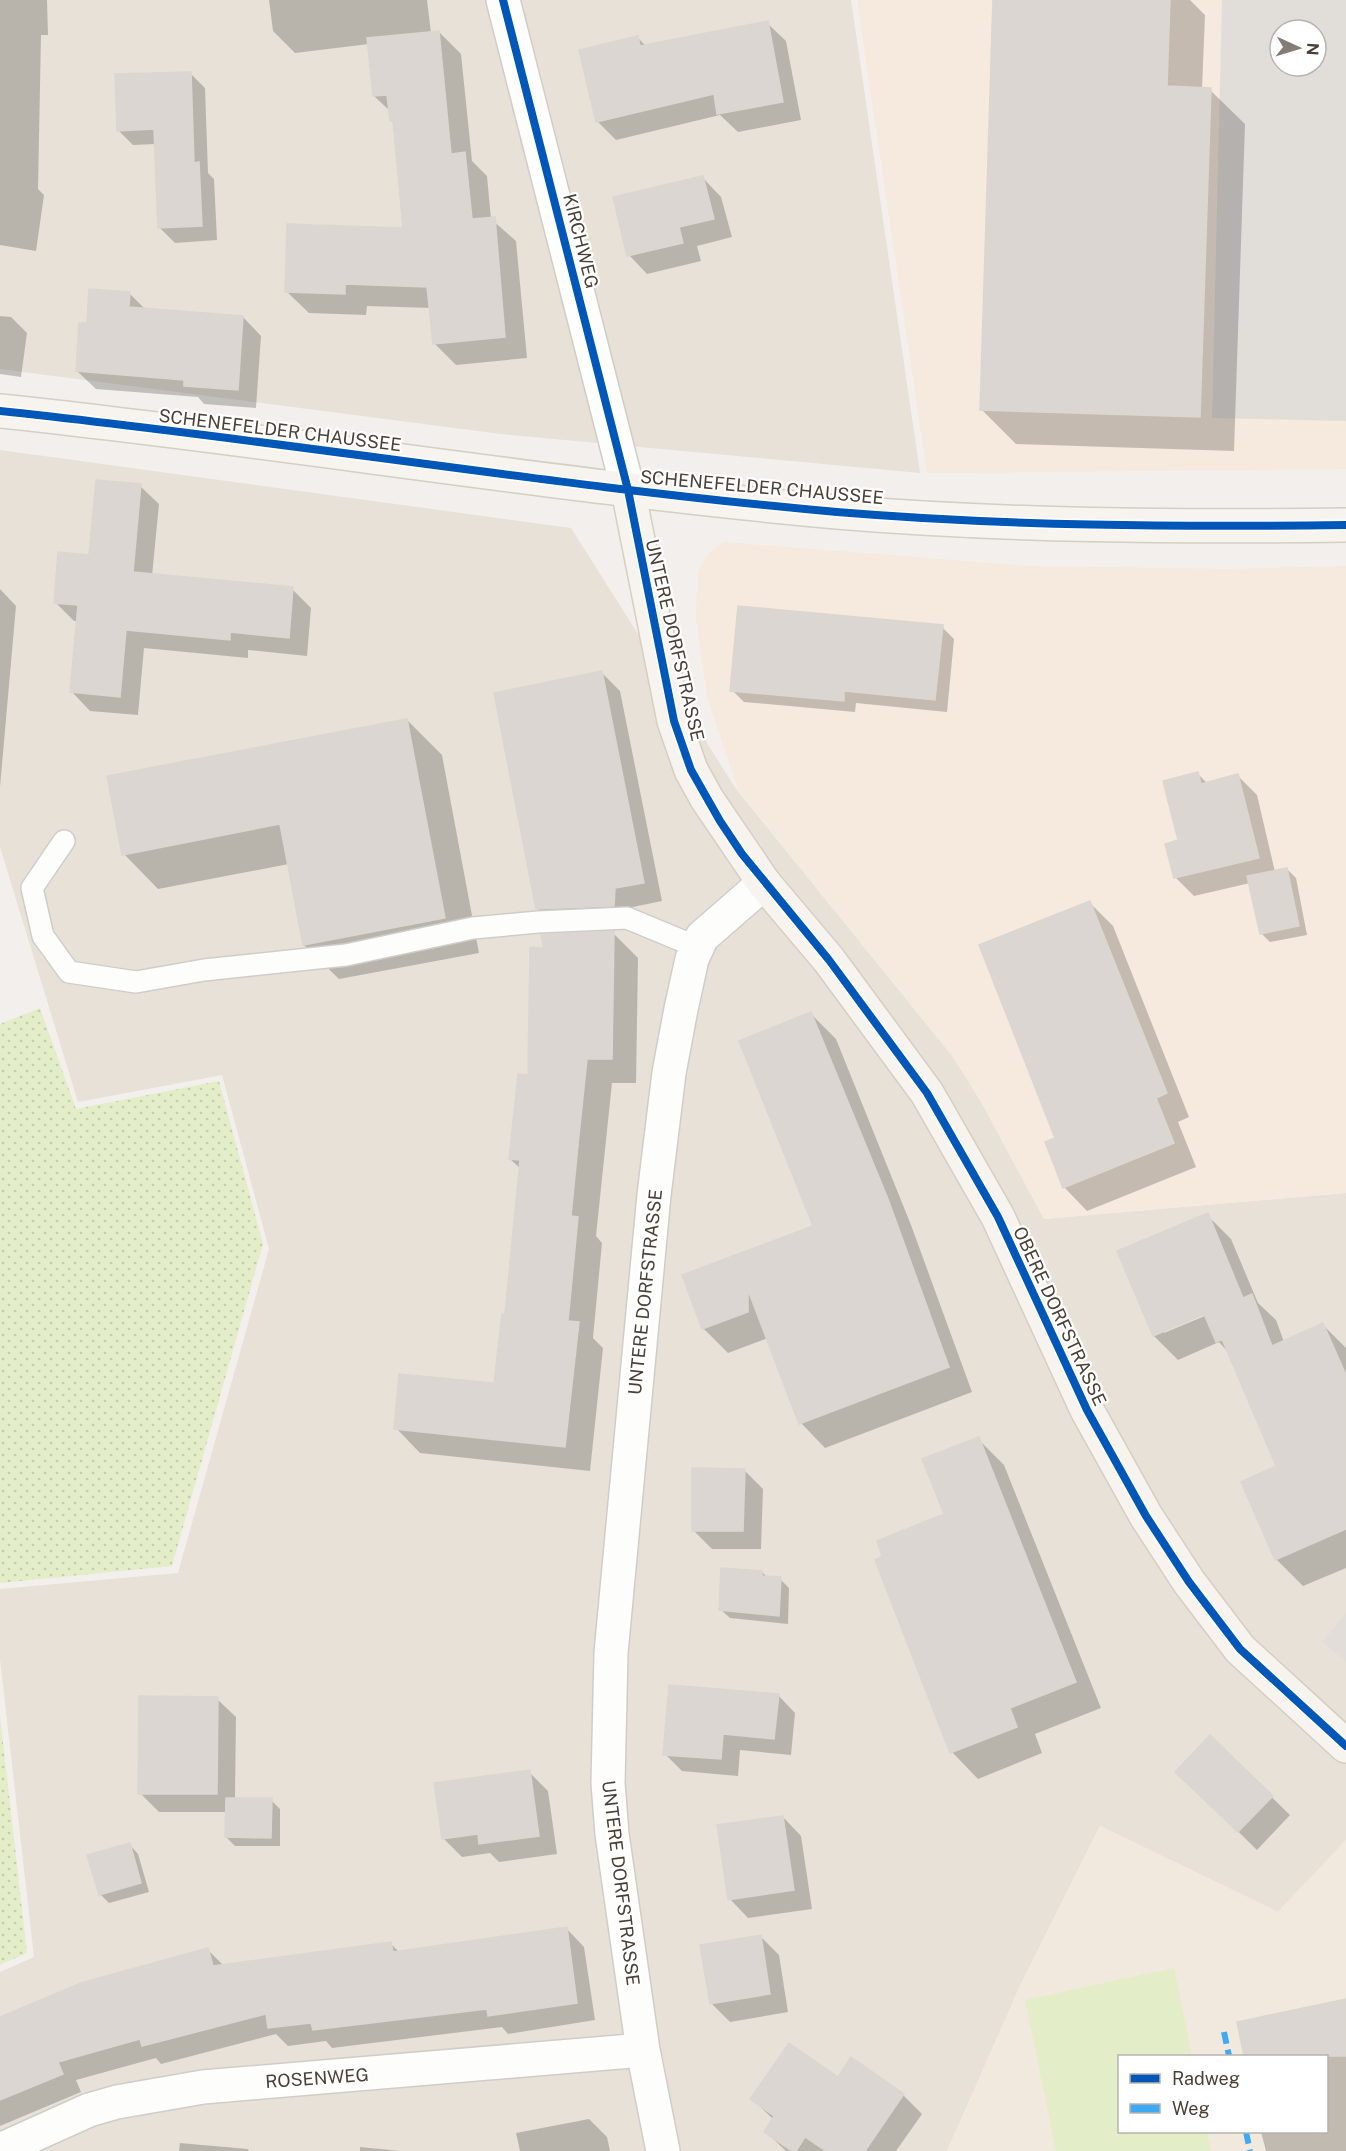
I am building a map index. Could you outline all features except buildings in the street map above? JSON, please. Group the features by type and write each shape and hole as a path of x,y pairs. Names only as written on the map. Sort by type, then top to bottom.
{"street":[{"name":"KIRCHWEG","path":"503,0 628,490"},
{"name":"SCHENEFELDER CHAUSSEE","path":"0,411 628,490 838,512 1076,525 1346,525"},
{"name":"UNTERE DORFSTRASSE","path":"628,490 668,692 682,744 707,799 764,883 702,937 697,946 692,959 669,1073 641,1325 611,1662 608,1783 612,1834 644,2050 663,2151"},
{"name":"OBERE DORFSTRASSE","path":"764,883 829,960 927,1093 998,1217 1087,1410 1146,1516 1189,1582 1240,1649 1346,1746"},
{"name":"ROSENWEG","path":"0,2150 89,2110 174,2091 644,2050"}],"lane":[{"path":"64,841 32,888 43,936 69,972 136,982 204,970 346,955 473,928 627,918 697,946"}],"shaded area":[{"path":"0,0 851,0 920,473 501,434 0,369"},
{"path":"857,0 1346,0 1346,469 927,473"},
{"path":"1222,0 1346,0 1346,421 1212,418"},
{"path":"0,450 571,528 736,789 953,1057 981,1102 1044,1219 1346,1193 1346,1840 1278,1912 1100,1826 1020,1986 947,2151 0,2151 0,1972 34,1957 0,1659 0,1589 178,1573 269,1249 222,1075 78,1102 0,847"},
{"path":"724,542 1026,566 1228,569 1346,566 1346,1193 1044,1219 979,1098 953,1057 738,790 707,696 696,617 698,571 710,552"},
{"path":"1346,1613 1346,1662 1322,1642"},
{"path":"1100,1826 1278,1912 1346,1840 1346,2151 947,2151 1020,1986"}],"green space":[{"path":"40,1008 76,1109 219,1081 263,1244 172,1566 0,1583 0,1024"},
{"path":"0,1716 27,1953 0,1965"},
{"path":"1174,1968 1192,2055 1118,2055 1118,2133 1207,2133 1211,2151 1056,2151 1025,2000"}],"marked path":[{"path":"1224,2032 1229,2055"},
{"path":"1246,2133 1250,2151"}],"cycle path":[{"path":"503,0 628,490 674,721 691,770 742,854 829,960 927,1093 998,1217 1087,1410 1146,1516 1189,1582 1240,1649 1346,1746"},
{"path":"0,411 627,490 837,512 900,517 1091,524 1346,525"}]}
